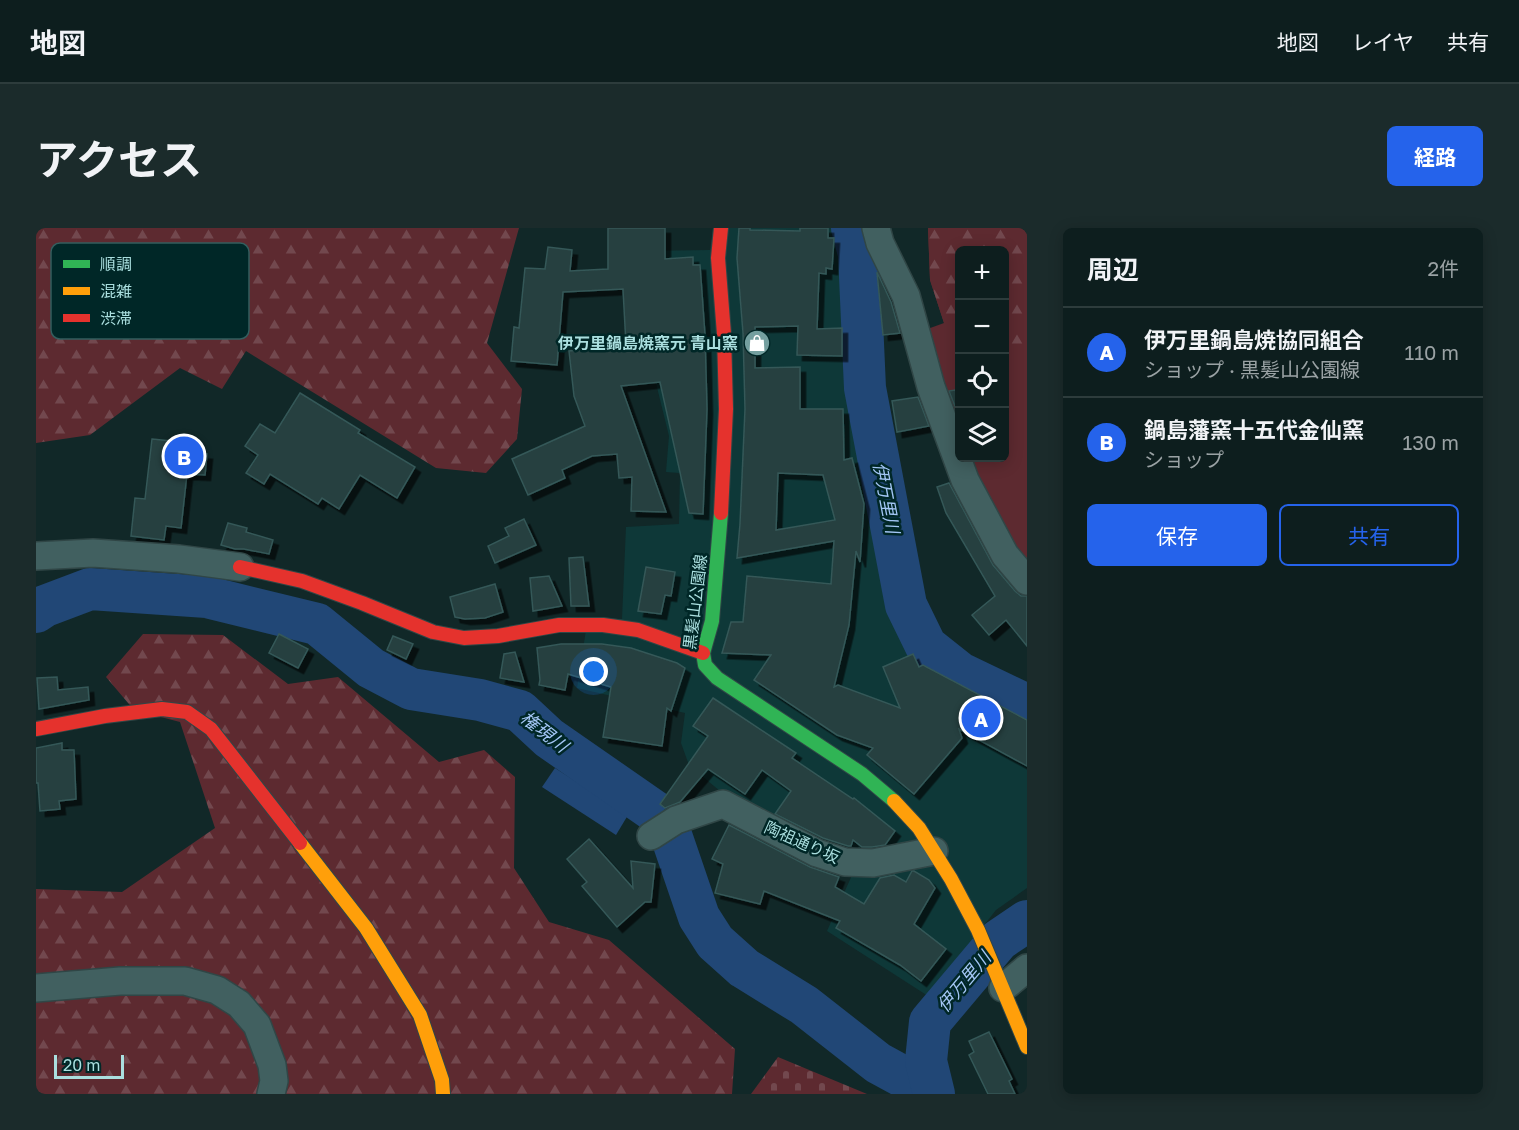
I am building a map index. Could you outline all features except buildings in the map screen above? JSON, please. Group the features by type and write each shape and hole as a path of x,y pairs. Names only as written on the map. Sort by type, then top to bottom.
{"street":[{"name":"黒髪山公園線","path":"721,228 718,258 724,334 726,409 721,522 712,621 703,653 705,665 717,678 862,774 893,800 919,828 934,851 978,930 999,979"},
{"path":"876,228 880,243 906,296 931,387 964,480 1005,555 1027,581"},
{"path":"36,556 93,553 179,559 240,567 302,581 433,632 464,638 498,636 559,625 603,624 638,630 686,645 703,653"},
{"path":"36,729 105,716 162,709 187,712 211,729 366,928 420,1016 442,1080 443,1094"},
{"name":"陶祖通り坂","path":"661,829 723,804 817,853 845,862 873,863 934,851"},
{"path":"1027,968 999,979 1027,1047"},
{"path":"36,988 120,981 185,981 217,990 239,1004 257,1025 272,1065 274,1081 271,1094"}],"shaded area":[{"path":"713,228 842,228 847,244 855,380 903,630 937,669 1027,713 1027,888 996,910 928,996 827,931 857,864 733,802 689,765 681,743 685,713 577,688 588,617 622,619 626,527 679,524 680,473 666,472 669,436 654,375 643,251 710,250"}],"green space":[{"path":"36,228 519,228 487,343 522,389 517,439 486,473 436,468 246,351 222,389 180,368 90,435 36,443"},
{"path":"928,228 1027,228 1027,565 1012,549 965,462 1009,462 1009,246 955,246 955,434 922,331 944,323 930,280"},
{"path":"928,228 1027,228 1027,332 1023,350 1009,351 1009,246 955,246 955,333 944,323 930,280"},
{"path":"143,634 223,635 288,684 338,677 439,762 484,750 515,777 514,868 549,922 609,940 735,1049 732,1094 36,1094 36,889 122,892 215,828 180,722 134,710 106,677"},
{"path":"778,1057 867,1094 751,1094"}],"water":[{"path":"555,768 628,815 616,835 542,787"}],"waterway":[{"name":"伊万里川","path":"852,228 859,254 865,388 906,605 926,646 960,673 1027,705"},
{"name":"権現川","path":"36,612 45,606 90,589 207,597 317,624 371,668 411,689 480,700 520,711 549,738 657,813 672,838 699,917 715,942 744,968 804,1005 878,1063 933,1093"},
{"name":"伊万里川","path":"934,1094 926,1061 930,1022 999,940 1027,921"}],"traffic: fast":[{"path":"721,513 712,621 703,653 705,665 717,678 862,774 894,801"}],"traffic: slow":[{"path":"894,801 919,828 951,879 978,930 1027,1047"},
{"path":"300,843 366,928 420,1015 442,1080 443,1094"}],"traffic: jam":[{"path":"721,228 718,258 724,334 726,409 721,513"},
{"path":"240,567 302,581 433,632 464,638 498,636 559,625 603,625 638,630 703,653"},
{"path":"36,729 105,716 162,709 187,712 211,729 300,843"}],"place":[{"name":"伊万里鍋島焼窯元 青山窯","path":"757,343"},
{"name":"鍋島藩窯十五代金仙窯","path":"184,456"},
{"name":"伊万里鍋島焼協同組合","path":"981,718"}]}
